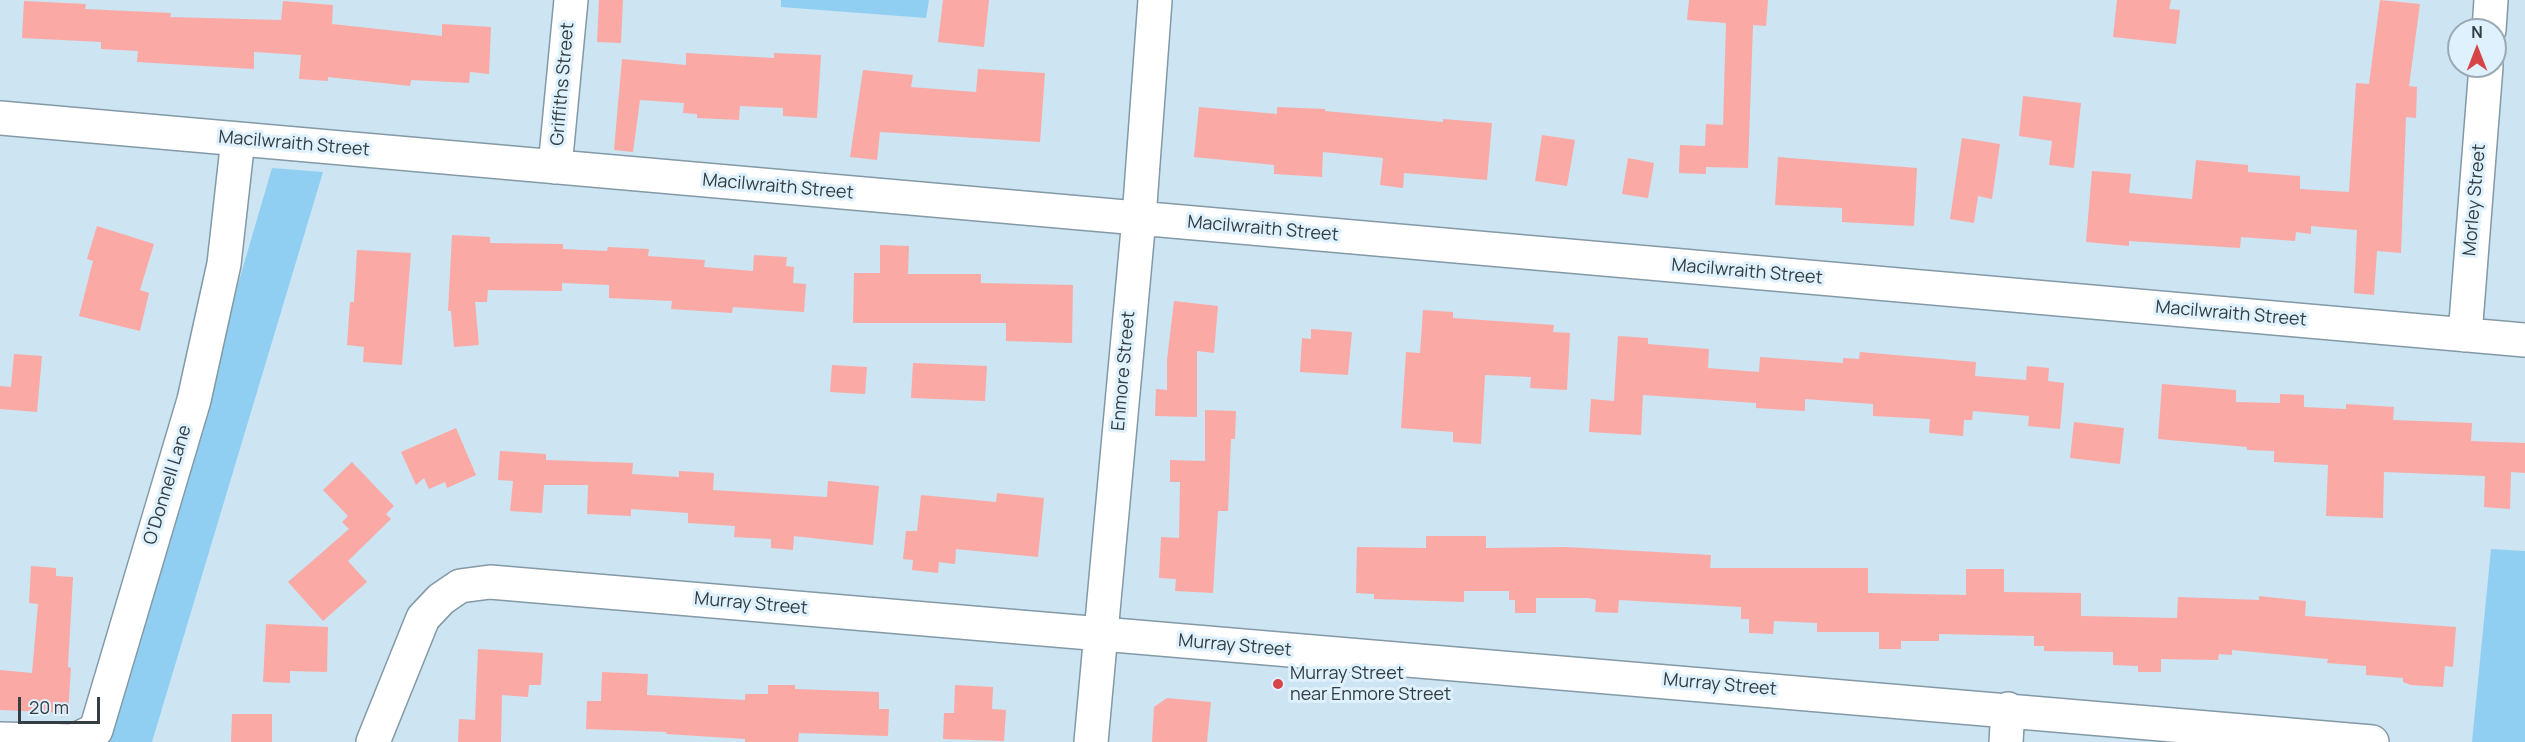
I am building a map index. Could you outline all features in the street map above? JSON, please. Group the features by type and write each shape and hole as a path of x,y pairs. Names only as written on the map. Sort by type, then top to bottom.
{"street":[{"name":"Griffiths Street","path":"555,167 571,0"},
{"name":"Enmore Street","path":"1091,742 1155,0"},
{"path":"2490,18 2491,0"},
{"name":"Morley Street","path":"2464,335 2485,78"},
{"name":"Macilwraith Street","path":"0,118 2525,340"},
{"name":"O'Donnell Lane","path":"0,739 73,741 96,730 194,400 224,264 238,139"},
{"name":"Murray Street","path":"373,742 423,618 441,599 460,586 490,582 2008,709 2372,742"},
{"path":"2006,742 2008,709"}],"shaded area":[{"path":"781,0 929,0 926,18 781,7"},
{"path":"272,168 323,172 152,742 104,742"},
{"path":"2491,549 2525,551 2525,742 2472,742"}],"building":[{"path":"599,0 623,0 621,43 597,42"},
{"path":"943,0 989,0 984,47 938,42"},
{"path":"1689,0 1768,0 1766,26 1753,25 1748,168 1706,167 1706,174 1679,173 1680,145 1705,146 1706,124 1723,125 1726,23 1687,20"},
{"path":"2117,0 2171,0 2169,9 2180,10 2176,44 2113,37"},
{"path":"2380,0 2420,4 2409,86 2417,87 2416,118 2406,117 2401,253 2377,251 2374,295 2354,293 2357,230 2311,226 2311,234 2296,232 2295,241 2241,237 2240,248 2129,241 2129,246 2086,242 2092,171 2131,174 2129,193 2192,199 2196,160 2248,165 2248,172 2300,176 2300,189 2349,192 2356,83 2369,84"},
{"path":"24,1 86,4 85,9 171,13 170,17 281,20 283,1 333,5 332,24 442,36 442,24 491,27 489,74 470,72 469,83 411,80 410,86 328,77 328,81 299,79 301,55 254,52 254,69 137,62 138,51 101,49 101,42 22,38"},
{"path":"686,53 774,58 774,53 821,55 817,118 783,116 783,108 740,106 739,120 697,118 697,114 683,113 684,103 640,100 633,152 614,150 622,59 686,65"},
{"path":"978,69 1045,73 1040,142 880,132 877,160 850,157 863,70 913,75 911,87 976,92"},
{"path":"2023,96 2081,103 2074,168 2049,165 2052,141 2019,136"},
{"path":"1199,107 1277,114 1277,107 1325,109 1325,111 1443,122 1443,119 1492,123 1487,180 1404,173 1403,188 1380,185 1383,158 1323,152 1322,177 1274,174 1274,165 1194,157"},
{"path":"1542,135 1575,140 1567,186 1535,181"},
{"path":"1962,138 2000,144 1992,199 1978,196 1974,223 1950,219"},
{"path":"1778,157 1917,168 1914,226 1842,222 1842,208 1775,205"},
{"path":"1628,158 1654,163 1648,198 1622,194"},
{"path":"97,226 154,244 140,290 149,293 140,331 79,316 93,261 87,259"},
{"path":"452,235 490,237 490,243 563,244 563,249 607,251 608,247 649,249 648,256 705,260 704,267 753,271 754,255 787,257 786,266 794,267 793,283 806,284 804,312 733,307 732,313 671,309 672,301 609,298 609,285 562,283 562,291 488,290 487,302 475,302 479,345 454,347 451,311 448,311"},
{"path":"880,245 909,246 908,274 981,274 981,283 1073,285 1072,343 1006,341 1006,323 853,323 854,273 880,273"},
{"path":"357,250 411,253 402,365 363,362 364,347 347,345 350,302 354,302"},
{"path":"1174,301 1218,306 1214,353 1197,351 1197,417 1155,416 1156,389 1167,390 1167,360"},
{"path":"1423,310 1453,312 1453,318 1554,325 1553,332 1570,333 1567,390 1530,388 1531,377 1485,375 1481,444 1453,442 1453,432 1401,428 1406,352 1420,353"},
{"path":"1311,329 1352,332 1348,375 1300,372 1302,338 1311,339"},
{"path":"1618,336 1648,338 1648,344 1709,349 1708,368 1759,372 1760,357 1843,363 1843,358 1859,359 1860,352 1976,362 1975,376 2026,380 2027,366 2049,368 2048,381 2064,383 2060,429 2028,426 2029,416 1973,411 1972,420 1964,420 1963,436 1929,433 1930,419 1873,416 1873,404 1805,399 1805,411 1756,408 1756,403 1643,395 1641,435 1589,432 1591,399 1614,401"},
{"path":"14,354 42,356 37,412 0,409 0,386 11,387"},
{"path":"913,363 987,366 985,401 911,398"},
{"path":"832,365 867,367 865,394 830,392"},
{"path":"2162,384 2236,390 2236,402 2280,403 2280,394 2304,395 2304,407 2346,409 2346,404 2394,407 2393,420 2472,423 2471,441 2525,443 2525,473 2511,472 2510,509 2484,507 2485,476 2384,472 2383,518 2326,516 2328,465 2274,462 2274,451 2158,439"},
{"path":"1205,410 1236,411 1235,439 1231,439 1228,511 1218,511 1213,593 1175,591 1176,579 1159,578 1161,537 1179,538 1180,482 1170,482 1170,460 1205,461"},
{"path":"2074,422 2124,428 2120,464 2070,458"},
{"path":"456,428 476,475 447,488 445,482 429,489 424,478 416,485 401,452"},
{"path":"500,451 546,454 546,460 633,463 632,474 679,477 679,471 714,473 713,490 827,497 828,481 879,486 873,545 794,536 793,550 771,548 771,539 734,537 735,526 688,523 688,513 631,509 631,516 587,514 588,485 544,485 542,513 510,511 513,481 498,480"},
{"path":"352,462 394,506 386,514 391,519 348,561 367,582 323,621 288,582 349,529 342,522 348,516 323,490"},
{"path":"997,493 1044,498 1038,557 956,549 955,564 939,562 938,573 912,570 913,560 903,559 906,531 917,531 921,495 996,502"},
{"path":"1426,536 1486,536 1486,548 1566,547 1711,555 1710,568 1868,568 1868,593 1966,595 1966,569 2004,569 2004,592 2081,593 2081,616 2177,618 2178,597 2259,600 2259,596 2306,601 2305,616 2456,627 2453,667 2445,666 2443,687 2411,685 2403,682 2403,678 2366,675 2366,666 2327,663 2328,659 2232,650 2232,655 2219,654 2218,660 2161,659 2161,672 2138,672 2138,666 2113,665 2113,652 2044,651 2044,646 2034,646 2034,636 1939,634 1939,641 1901,641 1901,649 1879,649 1879,632 1817,632 1817,623 1774,621 1773,634 1749,633 1749,619 1741,619 1741,607 1619,600 1618,613 1595,612 1596,600 1589,598 1536,598 1536,613 1515,613 1515,600 1509,600 1509,591 1464,591 1464,602 1374,599 1374,594 1356,593 1357,547 1426,548"},
{"path":"31,566 56,568 56,576 73,577 68,713 0,710 0,670 32,673 38,604 29,603"},
{"path":"266,624 328,627 327,672 290,671 290,683 263,682"},
{"path":"478,649 543,653 541,685 529,685 528,697 502,695 501,742 458,742 459,719 475,720"},
{"path":"602,672 648,674 647,695 745,700 745,694 768,694 768,685 795,685 795,689 879,692 879,709 889,709 888,736 799,733 798,742 745,742 745,739 666,734 667,732 586,729 587,701 601,701"},
{"path":"955,685 993,687 992,709 1006,710 1004,741 943,739 944,713 954,713"},
{"path":"1167,698 1211,702 1207,742 1152,742 1154,707"},
{"path":"232,714 272,714 272,742 231,742"}],"place":[{"name":"Murray Street near Enmore Street","path":"1278,684"}]}
